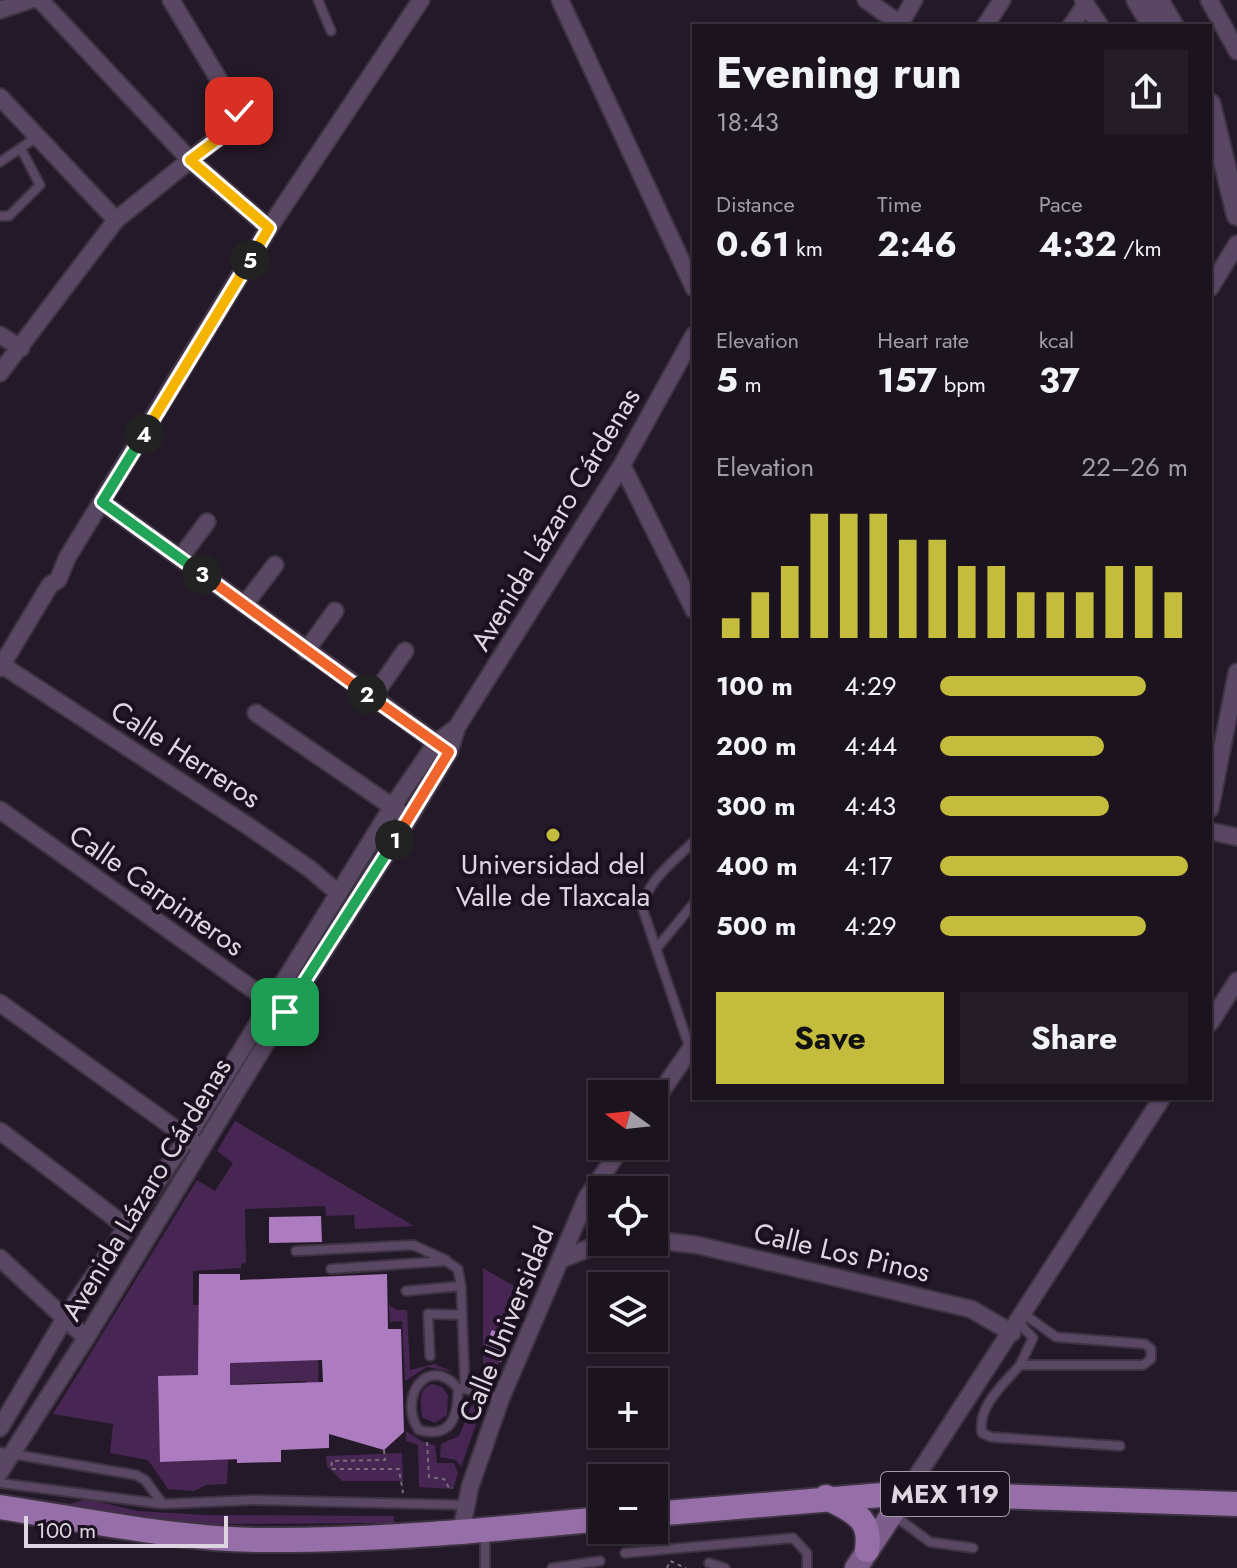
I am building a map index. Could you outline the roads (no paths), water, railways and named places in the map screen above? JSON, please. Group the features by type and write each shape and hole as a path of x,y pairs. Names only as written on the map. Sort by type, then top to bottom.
{"main road":[{"name":"MEX 119","path":"668,1513 826,1497 906,1493 1237,1504"},
{"path":"861,1559 906,1493"},
{"path":"826,1497 864,1521 869,1533 861,1559"},
{"path":"0,1507 204,1536 260,1540 461,1532 588,1520"}],"street":[{"path":"0,10 30,0"},
{"path":"40,0 190,160 269,228"},
{"path":"0,373 116,220 242,118 171,0"},
{"path":"1,666 50,585 58,580 67,558 269,228 421,0"},
{"path":"560,0 692,284"},
{"path":"866,0 887,6 901,24"},
{"path":"902,24 914,0"},
{"path":"986,24 1002,0"},
{"path":"1137,0 1152,24"},
{"path":"1158,0 1172,24"},
{"path":"1209,0 1237,51"},
{"path":"1072,24 1084,2 1099,24"},
{"path":"0,97 116,220"},
{"path":"1212,115 1237,215"},
{"path":"1212,285 1237,244"},
{"path":"0,335 21,348"},
{"name":"Avenida Lázaro Cárdenas","path":"0,1428 65,1318 187,1138 392,807 457,727 622,465 692,339"},
{"path":"622,465 692,606"},
{"path":"102,502 442,747"},
{"path":"180,558 207,522"},
{"path":"245,604 275,565"},
{"path":"306,651 335,611"},
{"path":"372,698 405,651"},
{"name":"Calle Herreros","path":"1,666 251,828 310,869 338,893"},
{"path":"1212,799 1237,672"},
{"path":"256,713 409,818"},
{"name":"Avenida Lázaro Cárdenas","path":"0,1472 5,1454 86,1338 285,1012 409,818 442,747"},
{"name":"Calle Carpinteros","path":"0,810 285,1012"},
{"path":"1212,831 1237,837"},
{"path":"1212,1020 1237,981"},
{"path":"0,1003 203,1148"},
{"path":"668,1082 692,1047"},
{"path":"906,1493 1161,1100"},
{"path":"0,1131 128,1228"},
{"name":"Calle Universidad","path":"461,1532 470,1487 501,1398 587,1197 613,1160"},
{"name":"Calle Los Pinos","path":"668,1242 697,1245 971,1309 1018,1323"},
{"path":"560,1260 588,1249"},
{"path":"0,1258 86,1338"}],"lane":[{"path":"318,0 331,31"},
{"path":"0,162 38,137"},
{"path":"0,216 9,216 40,185 21,149"},
{"path":"692,843 643,898 643,910 692,1047"},
{"path":"656,949 692,905"},
{"path":"296,1251 413,1245 458,1269 462,1315 461,1389 458,1410 447,1429 427,1433 419,1430 413,1422 413,1391 416,1384 425,1378 437,1376 450,1379 461,1389 501,1398"},
{"path":"331,1269 446,1261"},
{"path":"406,1291 461,1286"},
{"path":"430,1356 428,1314 462,1315"},
{"path":"1018,1323 1033,1338 1020,1365 985,1408 980,1420 982,1433 991,1437 1120,1446"},
{"path":"1018,1323 1056,1337 1145,1344 1151,1349 1151,1359 1143,1365 1020,1365"},
{"path":"5,1454 136,1475 145,1480 162,1504"},
{"path":"0,1483 162,1504 254,1500 465,1505"},
{"path":"892,1514 930,1542 973,1548"},
{"path":"485,1530 485,1568"},
{"path":"625,1553 793,1538 807,1553 807,1568"},
{"path":"552,1568 600,1561"},
{"path":"709,1563 725,1568"}],"place":[{"name":"Universidad del Valle de Tlaxcala","path":"553,835"}]}
